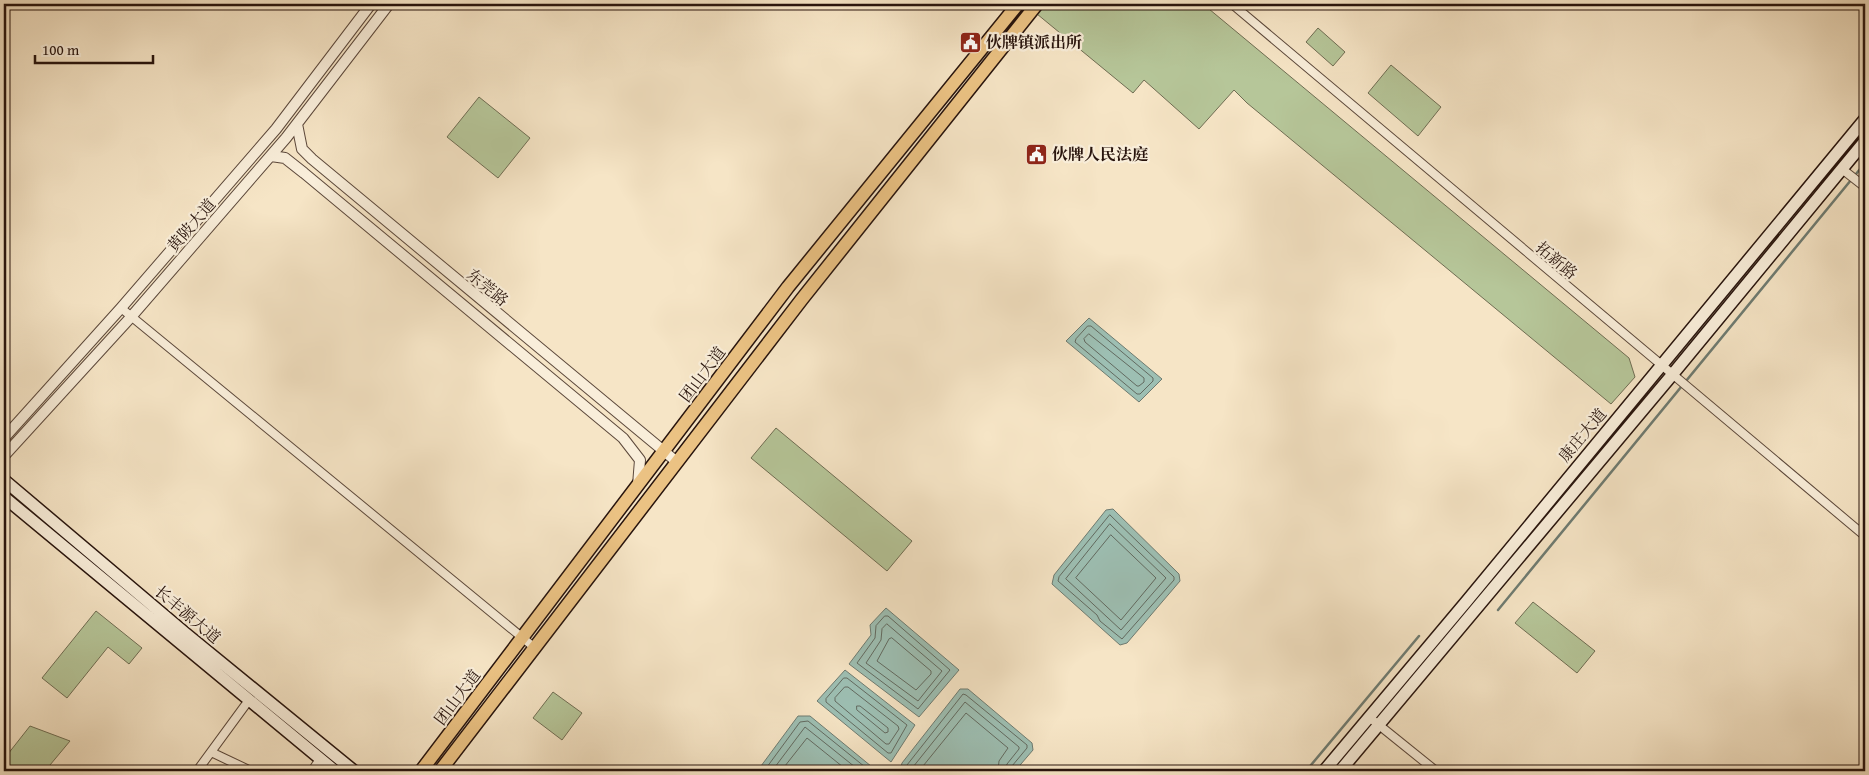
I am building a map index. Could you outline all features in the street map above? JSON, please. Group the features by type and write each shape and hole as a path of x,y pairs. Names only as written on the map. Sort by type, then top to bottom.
{"highway":[{"name":"团山大道","path":"421,771 788,287 1018,4"},
{"name":"团山大道","path":"440,771 802,299 1037,4"}],"main road":[{"name":"康庄大道","path":"1324,771 1865,119"},
{"name":"康庄大道","path":"1340,771 1672,375 1850,175 1865,141"},
{"name":"长丰源大道","path":"4,480 185,633 354,771"},
{"name":"长丰源大道","path":"4,496 335,771"}],"street":[{"name":"黄陂大道","path":"4,438 121,308 276,129 371,4"},
{"name":"黄陂大道","path":"4,456 131,317 271,156 389,4"},
{"name":"拓新路","path":"1232,4 1865,536"},
{"name":"东莞路","path":"297,124 302,150 312,159 676,462"},
{"name":"东莞路","path":"271,156 285,158 304,173 623,438 640,460 638,486"},
{"path":"1850,175 1865,187"},
{"path":"121,308 535,648"},
{"path":"197,771 249,700"},
{"path":"1369,717 1436,771"},
{"path":"211,752 251,771"},
{"path":"312,771 320,758"}],"green space":[{"path":"1045,4 1203,4 1629,358 1635,377 1611,404 1247,103 1234,90 1199,129 1144,80 1133,93 1037,14"},
{"path":"1318,28 1345,52 1333,66 1306,42"},
{"path":"1391,65 1441,107 1418,136 1368,93"},
{"path":"479,97 530,138 498,178 447,137"},
{"path":"776,428 912,541 887,571 751,458"},
{"path":"1533,602 1595,651 1577,673 1515,623"},
{"path":"96,611 142,648 129,664 108,647 67,698 42,678"},
{"path":"553,692 582,713 562,740 533,718"},
{"path":"30,726 70,741 45,771 4,771 4,759"}],"water":[{"path":"1089,318 1162,379 1139,402 1066,341"},
{"path":"1113,509 1179,574 1180,581 1127,643 1120,645 1052,584 1054,575 1106,510"},
{"path":"886,608 959,670 919,717 849,664 871,635 870,625"},
{"path":"845,670 915,725 891,762 817,701"},
{"path":"960,689 968,689 1032,743 1033,750 1015,771 900,771 902,763"},
{"path":"798,716 810,716 877,771 761,771 761,766"}],"waterway":[{"path":"1498,610 1865,163"},
{"path":"1306,771 1419,636"}],"place":[{"name":"伙牌镇派出所","path":"970,42"},
{"name":"伙牌人民法庭","path":"1036,154"}]}
